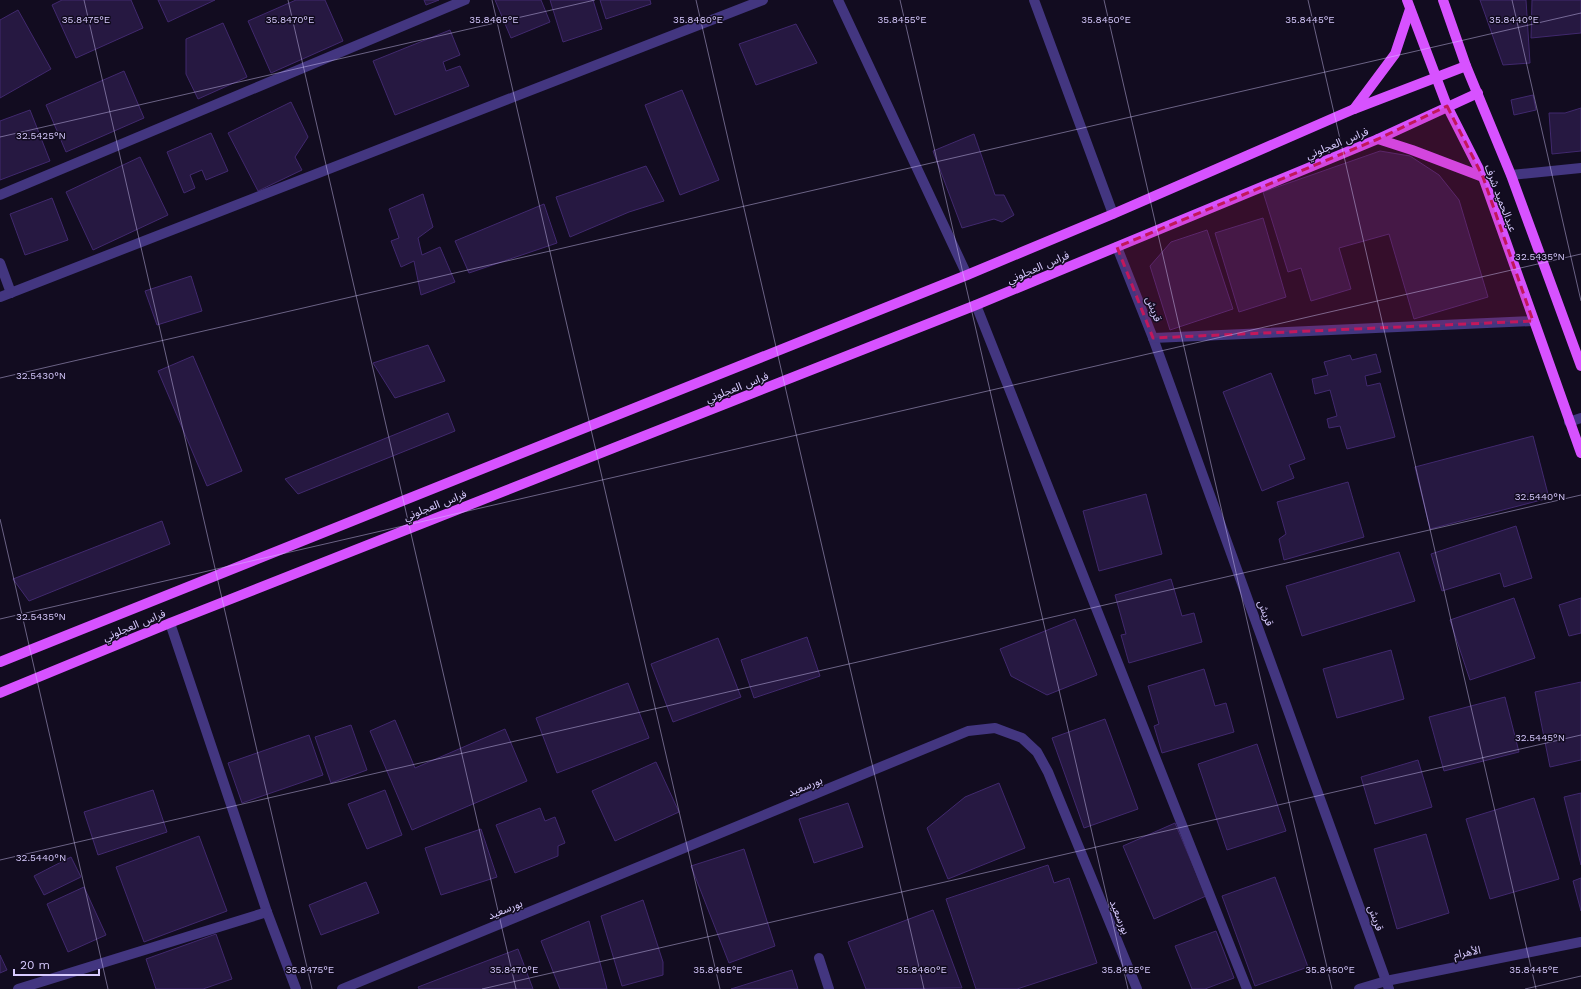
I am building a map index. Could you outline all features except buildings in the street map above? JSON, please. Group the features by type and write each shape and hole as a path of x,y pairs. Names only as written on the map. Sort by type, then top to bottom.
{"main road":[{"name":"عبدالحميد شرف","path":"1443,0 1466,66 1511,175 1581,366"},
{"name":"عبدالحميد شرف","path":"1409,4 1447,106 1483,177 1533,321 1581,452"},
{"path":"1354,109 1395,54 1409,4"},
{"name":"فراس العجلوني","path":"0,662 967,275 1113,214 1354,109 1466,66"},
{"name":"فراس العجلوني","path":"0,693 170,623 976,305 1378,139 1478,93"},
{"path":"1378,139 1412,150 1483,177"}],"street":[{"path":"0,195 465,0"},
{"path":"0,297 763,0"},
{"path":"838,0 967,275"},
{"path":"1034,0 1113,214"},
{"path":"1511,175 1581,168"},
{"name":"قريش","path":"1117,247 1153,338 1388,985"},
{"path":"0,263 11,293"},
{"path":"976,305 1247,989"},
{"path":"1153,338 1533,321"},
{"path":"1569,422 1581,418"},
{"path":"170,623 267,912 296,989"},
{"name":"بورسعيد","path":"342,989 968,731 995,728 1022,738 1037,752 1048,772 1137,989"},
{"path":"18,989 267,912"},
{"name":"الأهرام","path":"1359,989 1388,985 1581,942"},
{"path":"819,958 829,989"}],"highlighted area":[{"path":"1447,106 1483,177 1533,321 1153,338 1117,247 1378,139"}]}
